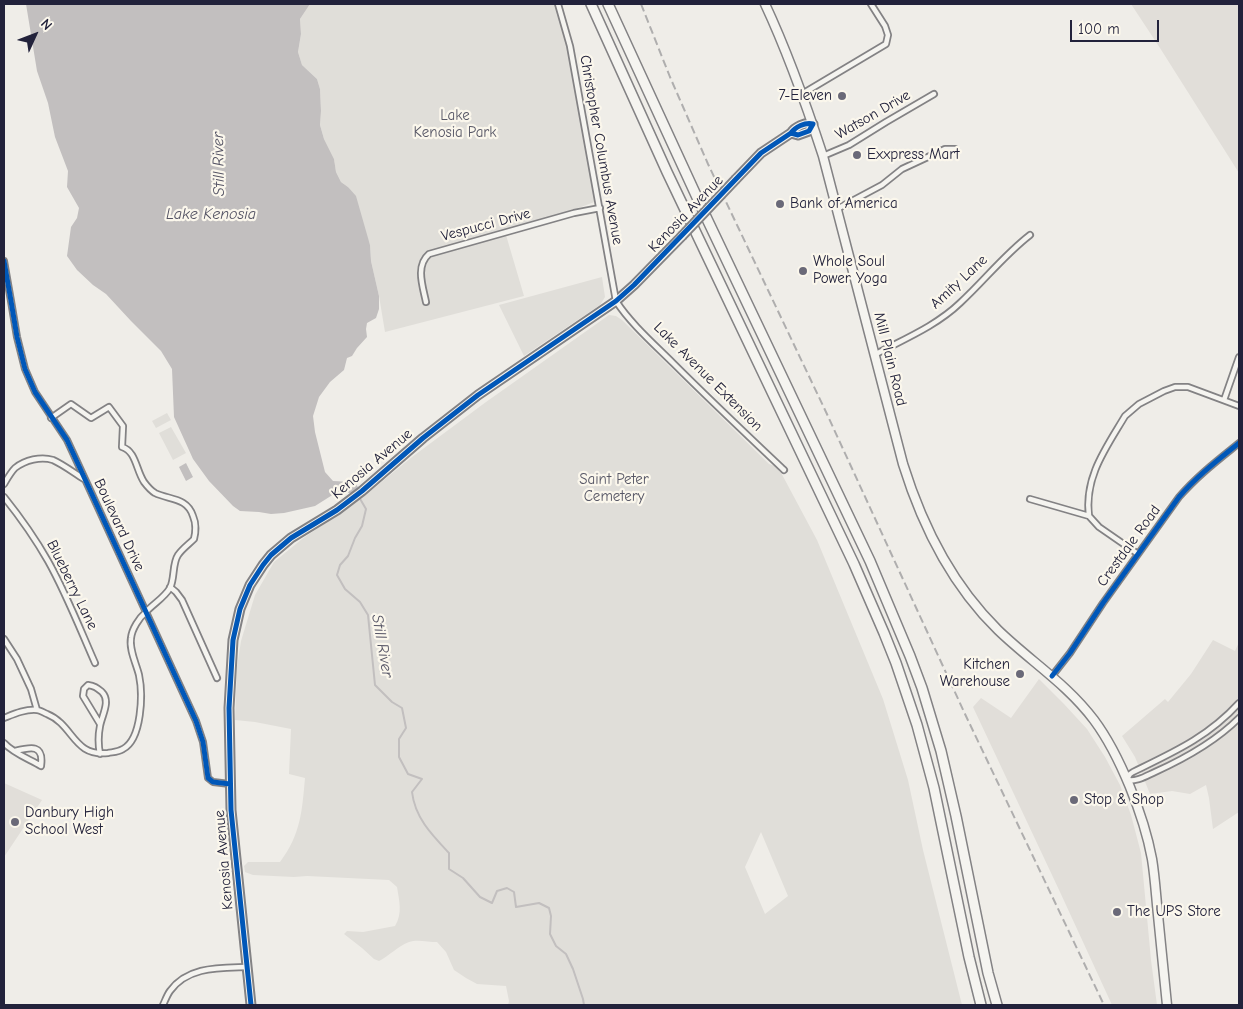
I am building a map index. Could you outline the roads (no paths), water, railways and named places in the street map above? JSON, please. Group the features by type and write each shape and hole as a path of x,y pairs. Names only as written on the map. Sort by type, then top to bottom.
{"highway":[{"path":"591,4 667,172 854,564 893,654 917,724 934,788 969,957 981,1005"},
{"path":"608,4 707,219 870,561 910,656 941,751 986,966 997,1005"}],"main road":[{"name":"Mill Plain Road","path":"765,4 783,42 823,156 902,464 917,507 948,566 971,599 1011,642 1052,676"},
{"path":"1052,676 1068,690 1095,721 1112,749 1143,826 1152,858 1167,1005"}],"street":[{"name":"Christopher Columbus Avenue","path":"558,4 570,46 616,301"},
{"path":"802,94 886,44 888,35 885,26 871,4"},
{"name":"Watson Drive","path":"823,156 849,145 934,94"},
{"name":"Kenosia Avenue","path":"251,1005 234,840 230,784 229,708 231,659 236,624 250,585 260,570 281,546 362,492 459,409 616,301 768,148 792,133 795,128 807,123 812,124"},
{"path":"837,209 882,185 902,169 945,149 955,148"},
{"name":"Vespucci Drive","path":"426,302 421,270 422,263 429,254 600,208"},
{"name":"Amity Lane","path":"874,355 929,326 945,315 960,303 1013,247 1030,235"},
{"name":"Boulevard Drive","path":"4,261 17,337 34,392 66,440 146,612 198,728 203,742 208,778 214,782 230,784"},
{"name":"Lake Avenue Extension","path":"616,301 630,320 664,355 784,470"},
{"path":"1224,400 1239,357"},
{"path":"1089,516 1088,502 1096,465 1125,416 1132,410 1164,391 1175,387 1188,387 1239,406"},
{"path":"4,718 18,712 37,710 52,716 61,723 79,745 87,751 100,754 122,750 128,746 138,726 142,688 130,639 134,628 146,612 170,587 177,556 195,536 195,520 189,507 179,500 156,494 146,485 139,474 131,452 127,448 122,447 123,426 109,407 91,418 71,404 51,418"},
{"name":"Crestdale Road","path":"1052,676 1179,497 1203,472 1239,443"},
{"path":"4,484 16,468 29,460 40,458 51,459 85,480"},
{"name":"Blueberry Lane","path":"4,497 48,561 95,663"},
{"path":"1030,499 1089,516 1099,527 1138,554"},
{"path":"170,587 182,600 217,678"},
{"path":"4,639 18,659 31,689 37,710"},
{"path":"100,724 83,696 84,689 88,685 96,686 105,694 107,702 97,740 100,754"},
{"path":"1239,703 1220,722 1197,739 1133,772 1126,780 1137,780 1190,755 1215,740 1239,718"},
{"path":"4,743 7,747 41,766 41,752 36,748 29,747 15,751"},
{"path":"163,1005 170,991 179,981 190,974 202,970 247,967"}],"water":[{"name":"Lake Kenosia","path":"26,4 310,4 300,19 301,34 298,52 302,65 317,79 320,89 320,125 324,139 334,159 336,172 341,182 356,196 370,245 371,261 379,296 379,309 376,318 367,323 367,337 352,356 347,358 344,370 330,382 319,397 313,416 325,472 333,481 354,482 358,487 353,494 341,491 315,506 284,513 271,514 240,511 209,481 193,459 174,417 172,369 161,351 106,294 77,270 67,256 71,227 77,218 79,208 67,187 68,171 55,137 48,103 37,71"},
{"path":"186,463 193,477 186,481 179,467"}],"waterway":[{"name":"Still River","path":"359,497 366,509 362,526 348,556 340,565 337,575 345,589 360,602 368,615 375,685 392,702 402,708 406,728 399,739 399,757 408,774 422,779 412,792 417,810 425,825 449,853 449,869 463,878 480,897 492,903 497,891 507,888 514,892 516,907 539,903 549,908 551,916 550,934 556,946 566,954 573,969 584,1005"}],"railway":[{"path":"641,4 708,164 826,412 965,714 1104,1005"}],"place":[{"name":"7-Eleven","path":"842,96"},
{"name":"Exxpress Mart","path":"857,155"},
{"name":"Bank of America","path":"780,204"},
{"name":"Whole Soul Power Yoga","path":"803,271"},
{"name":"Kitchen Warehouse","path":"1020,674"},
{"name":"Stop & Shop","path":"1074,800"},
{"name":"Danbury High School West","path":"15,822"},
{"name":"The UPS Store","path":"1117,912"}],"park label":[{"name":"Lake Kenosia Park","path":"455,124"},
{"name":"Saint Peter Cemetery","path":"614,488"}]}
